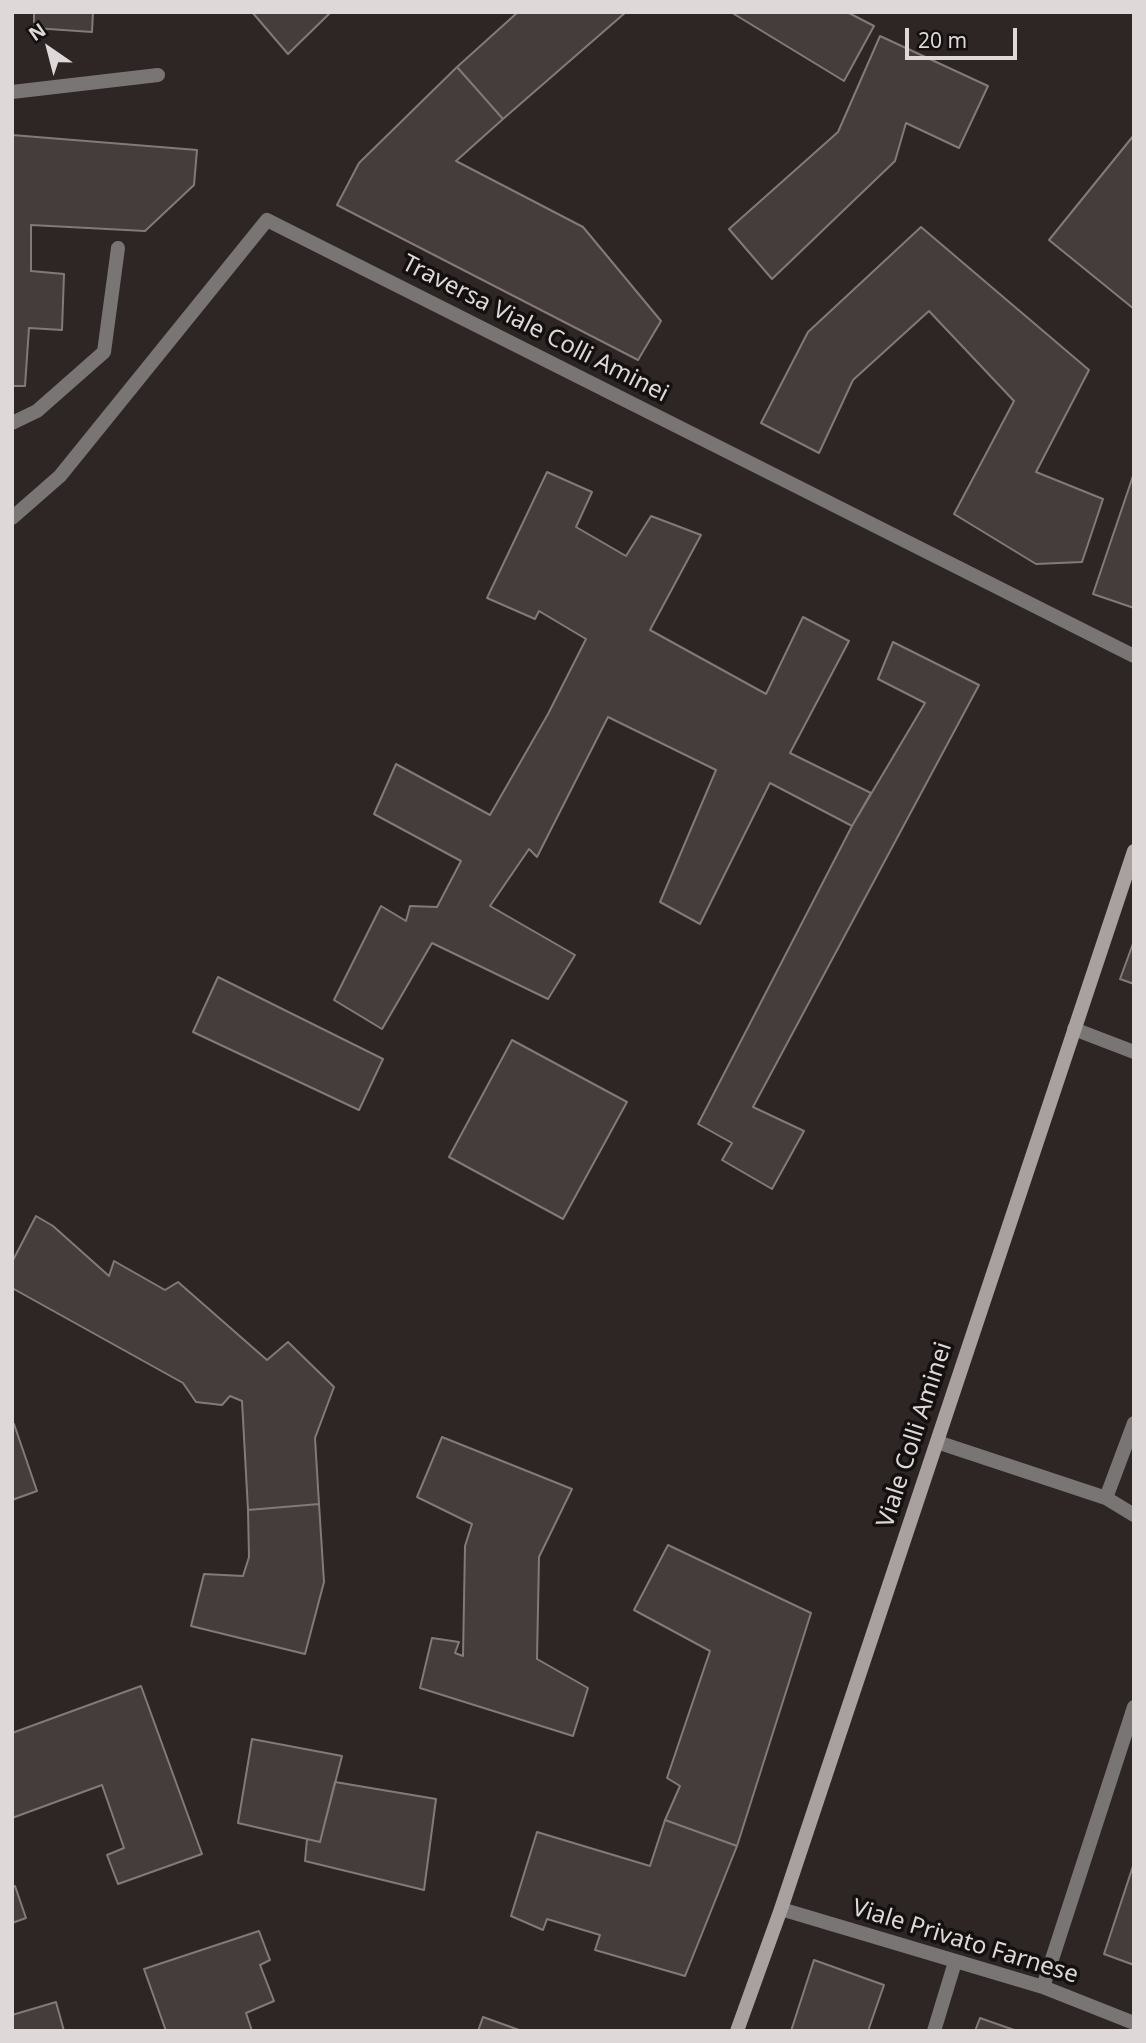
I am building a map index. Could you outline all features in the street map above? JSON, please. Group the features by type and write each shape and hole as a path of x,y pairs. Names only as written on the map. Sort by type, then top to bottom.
{"main road":[{"name":"Viale Colli Aminei","path":"737,2031 781,1909 1134,851"}],"street":[{"path":"12,92 158,75"},
{"name":"Traversa Viale Colli Aminei","path":"12,518 60,476 267,220 1134,656"},
{"path":"12,423 37,411 104,352 118,248"},
{"path":"1074,1029 1134,1052"},
{"path":"1106,1498 1134,1423"},
{"path":"937,1442 1106,1498 1134,1515"},
{"path":"1043,1987 1134,1707"},
{"name":"Viale Privato Farnese","path":"781,1909 1043,1987 1134,2023"},
{"path":"934,2031 956,1962"}],"building":[{"path":"34,12 93,12 92,32 34,28"},
{"path":"252,12 331,12 288,54"},
{"path":"518,12 626,12 503,119 457,67"},
{"path":"847,12 874,26 844,81 734,14"},
{"path":"880,36 988,86 959,148 906,123 895,161 772,279 729,229 838,132"},
{"path":"457,67 503,119 456,161 583,227 661,321 638,360 337,205 359,163"},
{"path":"12,135 197,150 194,185 145,231 31,225 31,271 64,274 62,330 29,328 25,386 12,386"},
{"path":"1134,135 1134,309 1049,240"},
{"path":"921,227 1089,370 1036,472 1103,499 1082,562 1036,564 954,514 1014,401 929,311 853,380 819,453 761,423 808,332"},
{"path":"547,472 592,492 576,527 626,556 651,516 701,535 650,630 766,694 803,617 849,641 790,753 871,793 852,826 770,783 700,924 660,902 716,770 608,717 537,857 529,849 490,906 575,955 548,999 432,943 382,1029 334,1000 381,906 406,921 410,906 437,907 461,861 374,814 396,764 490,815 548,714 586,639 539,611 535,619 487,598"},
{"path":"1134,473 1134,608 1093,594"},
{"path":"893,642 979,685 753,1107 804,1131 772,1189 722,1160 732,1143 698,1124 852,826 925,703 878,679"},
{"path":"1134,941 1134,984 1120,979"},
{"path":"218,977 383,1059 359,1110 193,1032"},
{"path":"512,1040 627,1102 563,1219 449,1157"},
{"path":"36,1216 53,1226 109,1276 114,1261 165,1290 178,1282 267,1360 288,1342 334,1387 315,1438 319,1504 248,1510 242,1401 230,1396 222,1405 196,1402 183,1383 12,1288 12,1262"},
{"path":"14,1424 37,1491 12,1500 12,1425"},
{"path":"442,1437 572,1489 539,1557 537,1659 588,1688 573,1736 420,1688 432,1638 459,1642 455,1653 463,1656 465,1546 472,1524 417,1497"},
{"path":"319,1504 324,1582 305,1654 191,1626 204,1574 243,1576 249,1557 248,1510"},
{"path":"668,1545 811,1613 737,1846 665,1820 680,1786 667,1778 710,1651 634,1610"},
{"path":"141,1686 202,1854 118,1884 107,1855 124,1848 102,1785 12,1818 12,1733"},
{"path":"252,1739 342,1756 320,1842 238,1823"},
{"path":"335,1782 436,1799 424,1890 305,1861 307,1839 320,1842"},
{"path":"665,1820 737,1846 685,1976 595,1950 600,1935 547,1919 543,1930 511,1916 537,1832 650,1866"},
{"path":"1134,1867 1134,1965 1104,1954"},
{"path":"15,1886 26,1918 12,1923 12,1887"},
{"path":"259,1931 270,1960 260,1965 274,2001 246,2013 252,2031 166,2031 144,1969"},
{"path":"814,1960 884,1985 868,2031 791,2031"},
{"path":"56,2002 64,2031 12,2031 12,2015"},
{"path":"483,2017 522,2031 478,2031"},
{"path":"980,2018 1017,2031 975,2031"}]}
